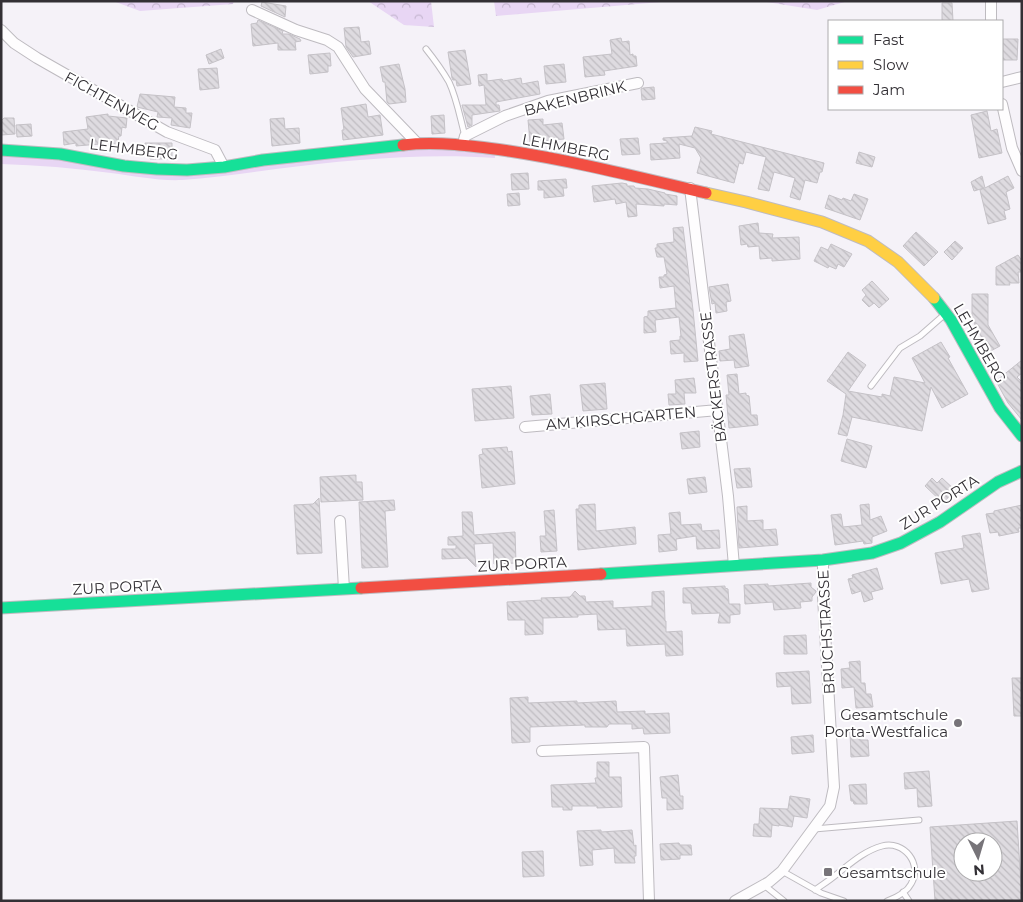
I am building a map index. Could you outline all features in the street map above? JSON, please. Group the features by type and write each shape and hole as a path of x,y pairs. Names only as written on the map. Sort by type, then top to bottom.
{"street":[{"path":"991,1 991,20"},
{"path":"252,10 296,30 327,40 338,47 365,89 417,143"},
{"name":"FICHTENWEG","path":"1,30 14,43 54,68 167,132 215,150 224,167"},
{"path":"1003,82 1022,77"},
{"name":"BAKENBRINK","path":"464,140 505,116 548,101 638,82"},
{"path":"1003,108 1012,148 1022,171"},
{"name":"LEHMBERG","path":"1,150 60,154 157,170 187,170 417,143 464,140 690,188 822,222 868,241 898,262 938,302 951,320 1000,408 1022,436"},
{"path":"1012,148 1022,154"},
{"name":"BÄCKERSTRASSE","path":"690,188 718,410 734,566"},
{"name":"AM KIRSCHGARTEN","path":"525,427 718,410"},
{"name":"ZUR PORTA","path":"1,608 822,560 872,553 901,543 940,522 998,482 1022,471"},
{"path":"340,520 344,589"},
{"name":"BRUCHSTRASSE","path":"735,901 764,885 782,871 830,806 834,787 822,560"},
{"path":"542,750 644,747 649,901"}],"lane":[{"path":"426,49 449,82 456,99 464,140"},
{"path":"871,386 900,348 920,336 946,313"},
{"path":"814,829 919,820"},
{"path":"815,890 866,852 890,844 902,848 909,854 914,865 914,876 911,885 897,897 886,901"},
{"path":"782,871 815,890 844,901"},
{"path":"764,885 784,901"},
{"path":"903,892 909,901"}],"green space":[{"path":"113,1 234,1 233,4 140,11"},
{"path":"368,1 431,1 434,27 404,25"},
{"path":"494,1 673,1 496,16"},
{"path":"761,1 848,1 817,10"},
{"path":"403,143 494,147 495,158 440,156 385,158 182,180 146,178 70,168 1,164 1,148 181,167"}],"building":[{"path":"262,2 286,6 285,17 261,6"},
{"path":"942,3 952,3 953,20 942,20"},
{"path":"258,20 283,31 282,34 289,34 300,39 301,41 295,42 296,50 278,50 278,43 253,46 251,24 257,23"},
{"path":"359,27 361,42 369,41 371,54 353,57 346,47 344,28"},
{"path":"621,38 622,42 629,41 630,55 636,56 637,66 604,71 605,75 585,77 583,57 612,54 610,40"},
{"path":"1003,39 1018,39 1017,60 1003,60"},
{"path":"221,49 224,58 209,64 206,55"},
{"path":"465,50 471,84 457,86 456,80 452,78 448,52"},
{"path":"330,53 331,66 328,66 328,72 310,74 308,55"},
{"path":"399,64 406,102 389,104 380,67"},
{"path":"564,64 566,82 546,84 544,66"},
{"path":"217,68 219,88 200,90 198,69"},
{"path":"487,74 487,81 521,78 522,84 538,81 540,94 496,102 496,105 499,105 500,111 472,115 472,125 468,127 462,105 486,105 484,85 479,86 478,75"},
{"path":"654,87 655,99 642,100 641,89"},
{"path":"140,94 175,97 174,107 186,108 186,113 192,113 190,128 171,125 172,118 157,117 158,112 137,107"},
{"path":"366,104 368,117 380,115 383,135 343,140 342,130 344,130 341,108"},
{"path":"987,111 991,131 997,129 1002,153 979,158 971,115"},
{"path":"108,114 108,116 127,118 126,128 122,127 117,146 100,144 76,146 76,143 64,145 63,132 88,129 86,117"},
{"path":"444,115 445,133 432,134 431,116"},
{"path":"4,118 14,118 15,134 1,135 1,121"},
{"path":"284,118 285,129 299,128 300,143 272,146 270,119"},
{"path":"543,119 543,125 562,123 564,139 530,142 528,120"},
{"path":"31,124 32,136 17,137 16,125"},
{"path":"695,127 712,131 711,134 824,163 822,172 820,172 817,183 805,180 800,200 790,197 795,178 774,172 769,191 758,189 766,157 746,152 743,164 739,163 734,183 697,173 701,158 695,148 679,144 680,158 651,160 650,144 667,143 663,138 692,136"},
{"path":"638,138 640,154 622,155 620,139"},
{"path":"145,143 172,143 172,159 150,159 150,153 144,153"},
{"path":"859,152 875,157 872,167 856,163"},
{"path":"528,173 529,189 512,190 511,174"},
{"path":"982,176 985,188 1008,176 1014,188 1006,192 1010,209 1004,211 1006,219 988,224 980,190 984,188 974,191 971,182"},
{"path":"566,179 567,188 563,188 564,196 544,198 544,190 538,190 538,181"},
{"path":"627,184 627,186 634,186 635,188 677,196 677,205 636,204 637,216 628,217 626,202 616,204 615,199 594,202 592,186"},
{"path":"519,193 520,205 508,206 507,194"},
{"path":"854,194 868,199 860,220 825,208 829,195 851,201"},
{"path":"758,223 759,233 773,234 772,238 799,237 800,259 772,261 772,258 760,259 759,246 748,247 747,244 741,245 739,226"},
{"path":"683,227 698,361 684,362 684,353 671,354 670,341 680,340 681,336 679,317 655,320 656,332 644,333 644,317 648,316 648,311 676,308 674,286 660,288 659,277 664,277 667,274 664,257 657,257 655,248 657,248 657,244 674,242 673,228"},
{"path":"916,232 938,252 924,266 903,246"},
{"path":"955,241 963,248 952,260 944,252"},
{"path":"831,244 852,254 844,267 838,264 836,269 829,266 828,268 814,261 821,247 828,250"},
{"path":"1018,255 1022,261 1022,272 1018,272 1019,283 996,285 996,267"},
{"path":"872,281 889,299 879,308 874,303 869,307 862,300 866,295 862,290"},
{"path":"728,284 731,301 726,302 727,311 716,313 715,303 712,304 709,287"},
{"path":"972,294 988,294 988,325 1000,346 985,354 978,340 982,338 972,319"},
{"path":"744,334 749,366 735,368 734,360 720,361 719,351 730,349 729,336"},
{"path":"941,342 968,394 942,408 931,387 922,431 852,417 847,436 838,434 846,394 827,381 848,352 866,365 848,391 882,397 882,394 890,396 894,377 925,383 912,358"},
{"path":"1022,360 1022,373 1017,377 1022,382 1022,420 1008,403 996,381"},
{"path":"737,374 739,394 746,393 749,396 751,415 757,415 758,425 729,428 726,395 729,395 727,375"},
{"path":"694,378 696,393 684,393 685,404 669,405 668,394 676,394 675,380"},
{"path":"605,383 607,409 583,411 580,385"},
{"path":"511,386 514,418 475,421 472,389"},
{"path":"550,394 552,414 532,415 530,396"},
{"path":"699,431 700,447 682,449 680,433"},
{"path":"847,439 872,446 866,468 841,461"},
{"path":"507,447 508,452 512,451 515,484 482,488 479,455 483,454 482,449"},
{"path":"750,468 752,487 737,488 734,469"},
{"path":"356,475 356,482 362,482 363,500 321,502 320,477"},
{"path":"705,477 707,492 689,494 687,479"},
{"path":"932,478 937,483 942,478 955,490 943,503 925,486"},
{"path":"319,498 322,553 297,554 294,505 313,504"},
{"path":"394,500 395,510 385,511 388,567 362,568 359,502"},
{"path":"595,504 596,531 635,527 636,544 578,550 576,509 579,509 579,505"},
{"path":"869,504 870,520 881,516 887,531 872,537 872,543 864,544 863,541 835,545 831,515 841,514 843,527 862,525 860,505"},
{"path":"1022,505 1022,528 1018,528 1019,532 999,536 998,532 990,533 986,514"},
{"path":"747,506 747,521 763,520 763,530 776,529 778,545 739,548 737,507"},
{"path":"554,510 557,551 541,552 540,536 546,536 544,511"},
{"path":"462,512 472,512 474,535 515,532 516,563 494,564 493,543 474,544 476,567 467,558 442,559 442,549 456,549 456,545 448,545 448,537 463,536"},
{"path":"680,512 681,525 701,524 702,531 719,530 720,548 697,549 696,536 676,539 677,550 659,552 658,535 671,534 669,513"},
{"path":"980,533 989,589 972,592 969,579 941,584 935,553 964,548 962,536"},
{"path":"877,568 883,589 871,592 873,599 864,602 861,591 852,594 848,579 853,578 852,575"},
{"path":"811,583 811,587 816,592 812,597 812,601 800,602 801,608 774,610 773,602 745,604 744,585 768,584 768,586"},
{"path":"725,586 728,589 729,604 740,604 740,614 730,615 730,623 718,623 720,613 692,614 691,603 683,603 683,588"},
{"path":"575,591 580,596 585,596 586,602 613,601 613,608 652,606 652,592 664,591 666,632 682,631 683,655 666,656 665,644 627,646 626,629 598,630 597,614 578,615 578,617 543,618 543,634 525,635 525,620 508,620 507,602 570,597"},
{"path":"806,635 807,654 784,654 784,636"},
{"path":"860,661 861,683 865,683 866,694 871,694 873,707 856,708 854,687 842,688 841,669 850,668 849,662"},
{"path":"809,671 811,703 792,704 791,686 777,687 776,673"},
{"path":"1012,678 1022,678 1022,716 1014,716"},
{"path":"528,697 528,703 616,701 617,712 645,711 645,714 669,713 670,733 644,734 643,728 632,729 632,724 609,724 607,727 585,727 585,725 530,727 530,742 512,743 510,698"},
{"path":"859,731 860,740 868,740 869,756 851,757 850,732"},
{"path":"813,735 814,752 792,754 791,737"},
{"path":"597,762 609,762 609,777 621,777 622,807 572,806 572,810 563,810 563,807 552,807 551,785 596,783"},
{"path":"929,771 932,806 918,807 917,788 905,789 904,773"},
{"path":"678,775 680,796 683,796 683,809 667,810 667,798 662,798 660,777"},
{"path":"866,784 867,804 854,804 851,801 849,785"},
{"path":"790,796 810,799 807,818 794,816 792,827 772,825 771,837 753,836 754,824 759,824 760,808 788,809"},
{"path":"1017,821 1022,901 935,901 930,827"},
{"path":"601,830 601,832 632,830 634,846 636,845 635,863 615,863 614,848 592,850 593,865 580,866 577,831"},
{"path":"679,843 680,845 691,845 692,855 680,855 680,859 661,860 660,844"},
{"path":"543,851 544,876 523,877 522,852"}],"traffic: fast":[{"path":"1,150 60,154 124,166 187,170 403,145"},
{"path":"934,298 951,320 1000,408 1022,436"},
{"path":"601,574 823,560 872,553 901,543 940,522 998,482 1022,471"},
{"path":"1,608 361,588"}],"traffic: slow":[{"path":"706,193 822,222 868,241 898,262 934,298"}],"traffic: jam":[{"path":"403,145 442,144 509,151 583,165 706,193"},
{"path":"361,588 601,574"}],"place":[{"name":"Gesamtschule Porta-Westfalica","path":"958,723"},
{"name":"Gesamtschule","path":"828,872"}]}
